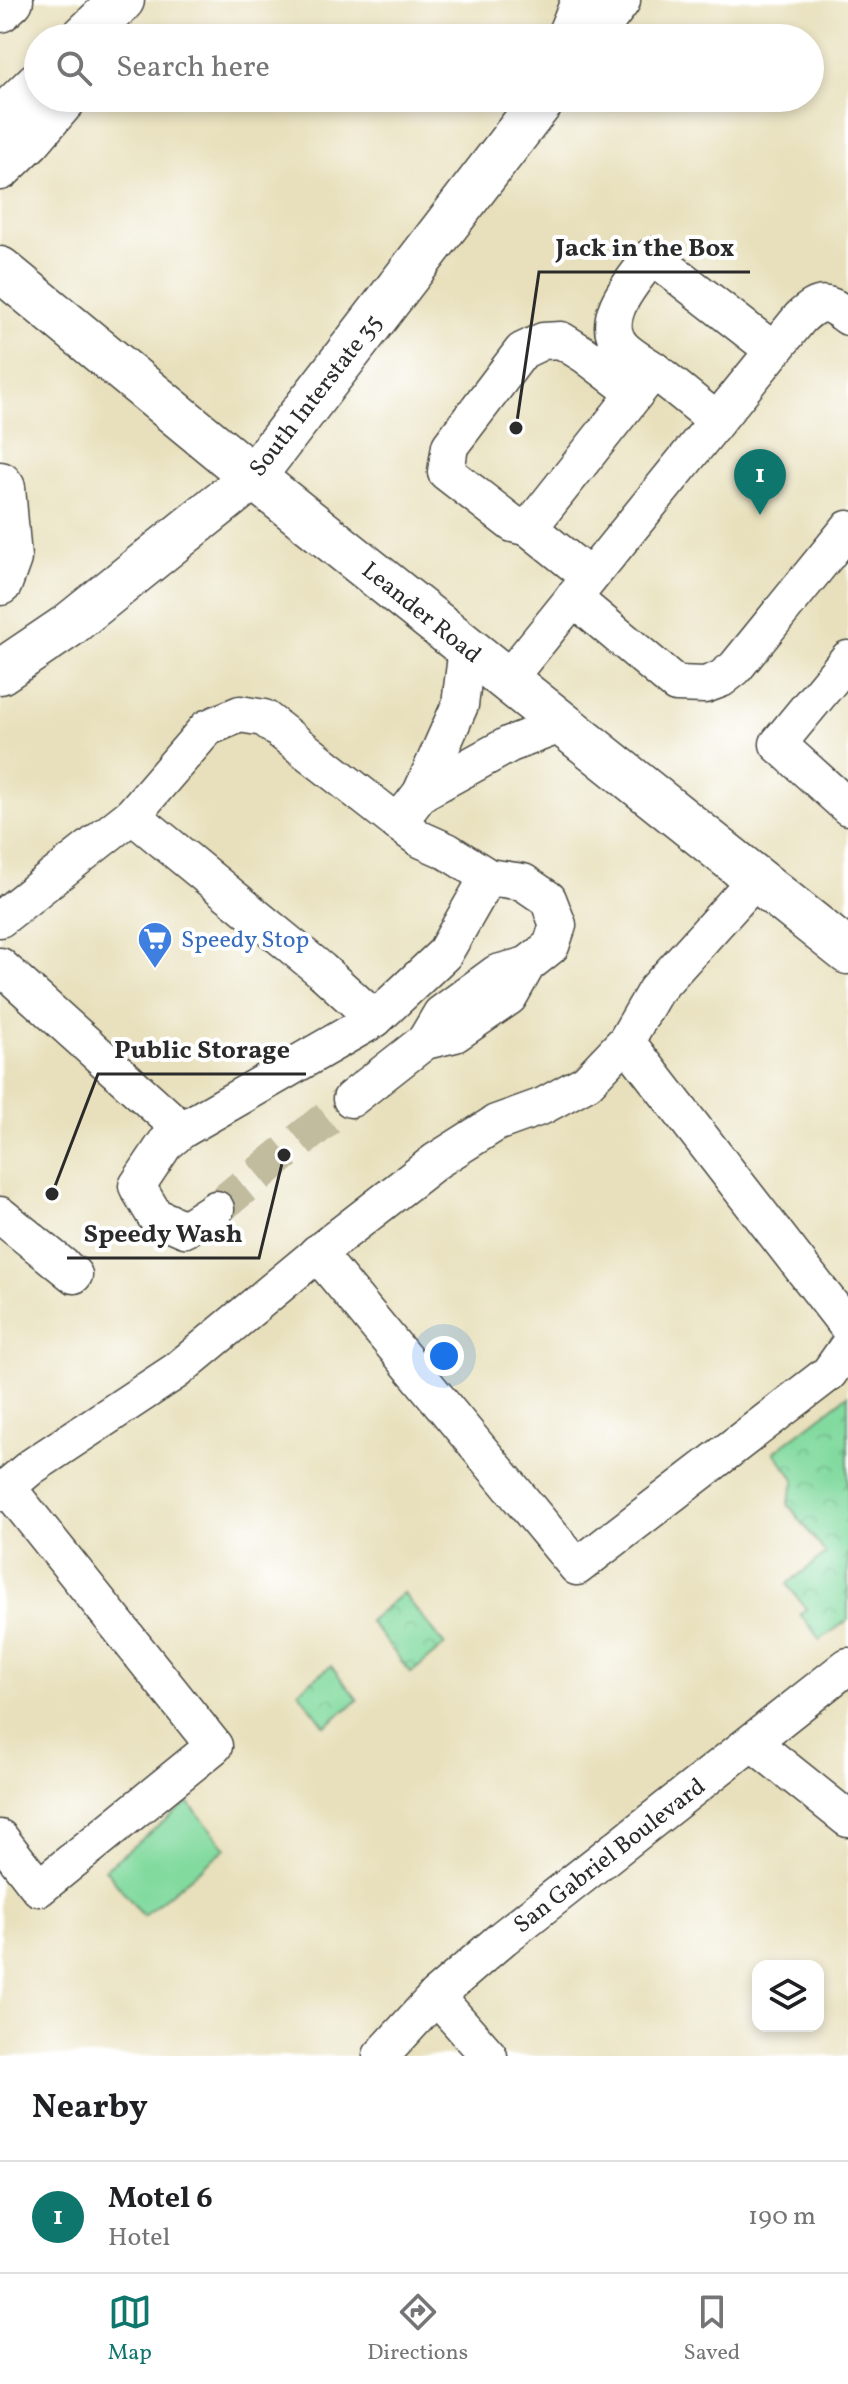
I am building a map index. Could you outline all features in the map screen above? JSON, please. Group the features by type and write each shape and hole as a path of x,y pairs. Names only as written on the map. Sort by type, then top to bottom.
{"main road":[{"path":"0,10 11,0"},
{"path":"97,24 122,0"},
{"path":"127,24 147,0"},
{"path":"574,24 584,0"},
{"path":"600,24 618,0"},
{"path":"0,120 24,97"},
{"path":"0,168 53,112"},
{"name":"South Interstate 35","path":"0,672 68,626 253,477 533,112"},
{"name":"Leander Road","path":"12,278 253,477 756,879 846,947"},
{"path":"0,484 3,488 9,558 0,583"}],"street":[{"path":"645,382 613,332 613,320 623,294 652,256 773,350"},
{"path":"507,680 773,350 812,306 821,303 834,306 848,317"},
{"path":"716,420 561,340 543,341 522,351 450,446 446,472 513,524 529,528 582,588 676,684 705,685 721,679 735,668 848,529"},
{"path":"529,528 645,382"},
{"path":"398,823 421,793 460,705 467,648"},
{"path":"848,659 778,744 848,807"},
{"path":"0,919 132,815 207,728 240,714 264,718 420,839 447,851 488,877 523,882 548,899 558,925 551,946 527,965 509,997 455,1034 425,1041 351,1099"},
{"path":"421,793 510,744 563,724"},
{"path":"132,815 321,970 375,1019"},
{"path":"216,1209 185,1229 155,1216 137,1186 165,1144 182,1130 375,1019 444,954 488,877"},
{"path":"0,1838 39,1888 214,1746 4,1490 31,1467 176,1371 317,1253 436,1161 496,1123 543,1106 587,1082 626,1041 655,991 756,879"},
{"path":"0,966 182,1130"},
{"path":"626,1041 848,1327"},
{"path":"0,1215 74,1275"},
{"path":"317,1253 577,1567 829,1373 848,1346"},
{"name":"San Gabriel Boulevard","path":"381,2056 436,1996 503,1938 848,1666"},
{"path":"753,1743 848,1819"},
{"path":"436,1996 489,2056"}],"green space":[{"path":"848,1395 848,1620 820,1640 800,1614 806,1609 787,1584 826,1554 788,1504 795,1480 774,1452"},
{"path":"403,1593 445,1645 411,1673 369,1621"},
{"path":"331,1666 358,1700 325,1726 298,1691"},
{"path":"188,1802 226,1848 143,1916 105,1869"}],"tunnel":[{"path":"216,1209 351,1099"}],"place":[{"name":"Jack in the Box","path":"516,428"},
{"name":"Motel 6","path":"760,515"},
{"name":"Speedy Stop","path":"155,970"},
{"name":"Speedy Wash","path":"284,1155"},
{"name":"Public Storage","path":"52,1194"}]}
